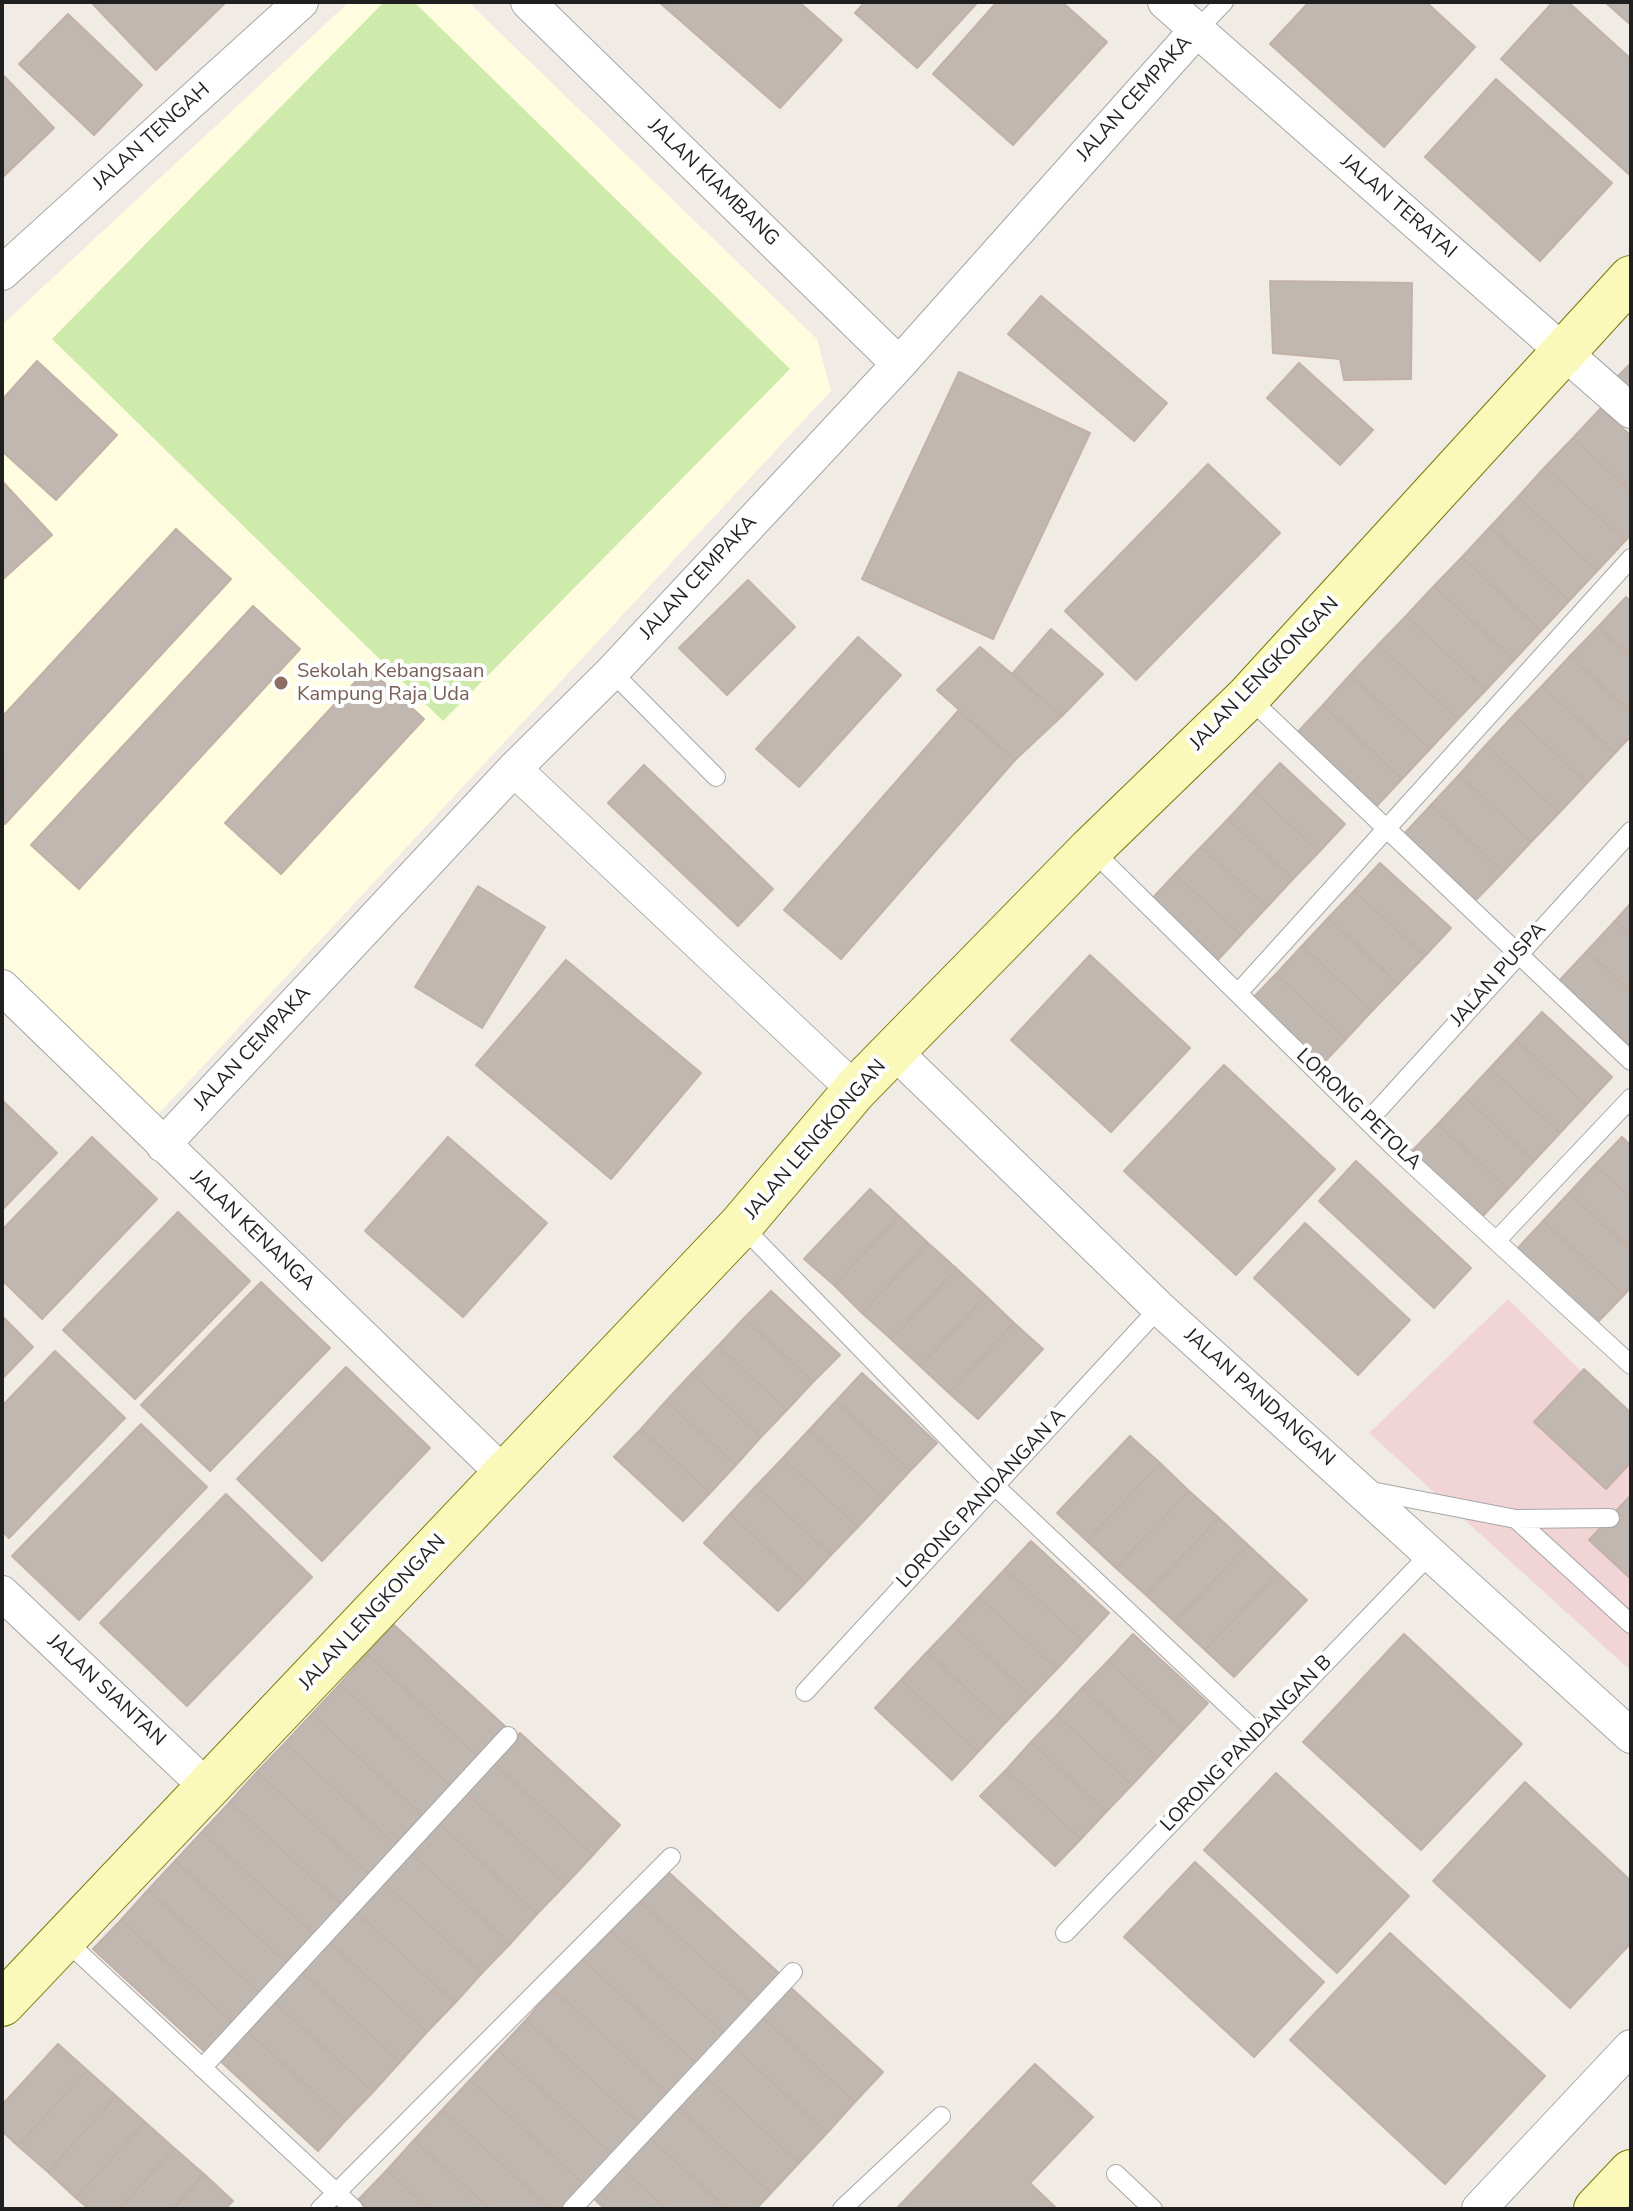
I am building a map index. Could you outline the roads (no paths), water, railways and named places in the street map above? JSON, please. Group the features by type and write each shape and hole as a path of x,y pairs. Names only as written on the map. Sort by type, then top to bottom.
{"street":[{"name":"JALAN TENGAH","path":"4,266 301,2"},
{"name":"JALAN KIAMBANG","path":"528,2 899,364"},
{"name":"JALAN TERATAI","path":"1165,2 1195,32 1631,411"},
{"name":"JALAN CEMPAKA","path":"163,1145 514,769 612,672 899,364 1195,32"},
{"name":"JALAN LENGKONGAN","path":"2,2004 741,1225 855,1090 1091,849 1248,697 1631,278"},
{"path":"514,769 855,1090"},
{"name":"JALAN KENANGA","path":"2,987 503,1473"},
{"name":"JALAN PANDANGAN","path":"894,1051 1159,1308 1631,1736"},
{"name":"JALAN SIANTAN","path":"2,1593 209,1789"},
{"path":"1479,2209 1631,2047"},
{"path":"1596,2209 1631,2172"}],"lane":[{"name":"JALAN CEMPAKA","path":"1195,32 1224,2"},
{"path":"1238,993 1631,558"},
{"path":"612,672 716,777"},
{"path":"1248,697 1631,1061"},
{"name":"JALAN PUSPA","path":"1368,1121 1631,831"},
{"name":"LORONG PETOLA","path":"1091,849 1368,1121 1631,1365"},
{"path":"1496,1241 1631,1098"},
{"path":"741,1225 994,1485 1256,1732"},
{"name":"LORONG PANDANGAN A","path":"805,1692 1159,1308"},
{"path":"1360,1489 1516,1519 1610,1518"},
{"path":"1516,1519 1631,1624"},
{"name":"LORONG PANDANGAN B","path":"1065,1933 1429,1555"},
{"path":"202,2068 508,1736"},
{"path":"320,2209 671,1857"},
{"path":"63,1938 354,2209"},
{"path":"572,2209 793,1972"},
{"path":"842,2209 941,2116"},
{"path":"1116,2174 1153,2209"}],"place":[{"name":"Sekolah Kebangsaan Kampung Raja Uda","path":"281,683"}]}
